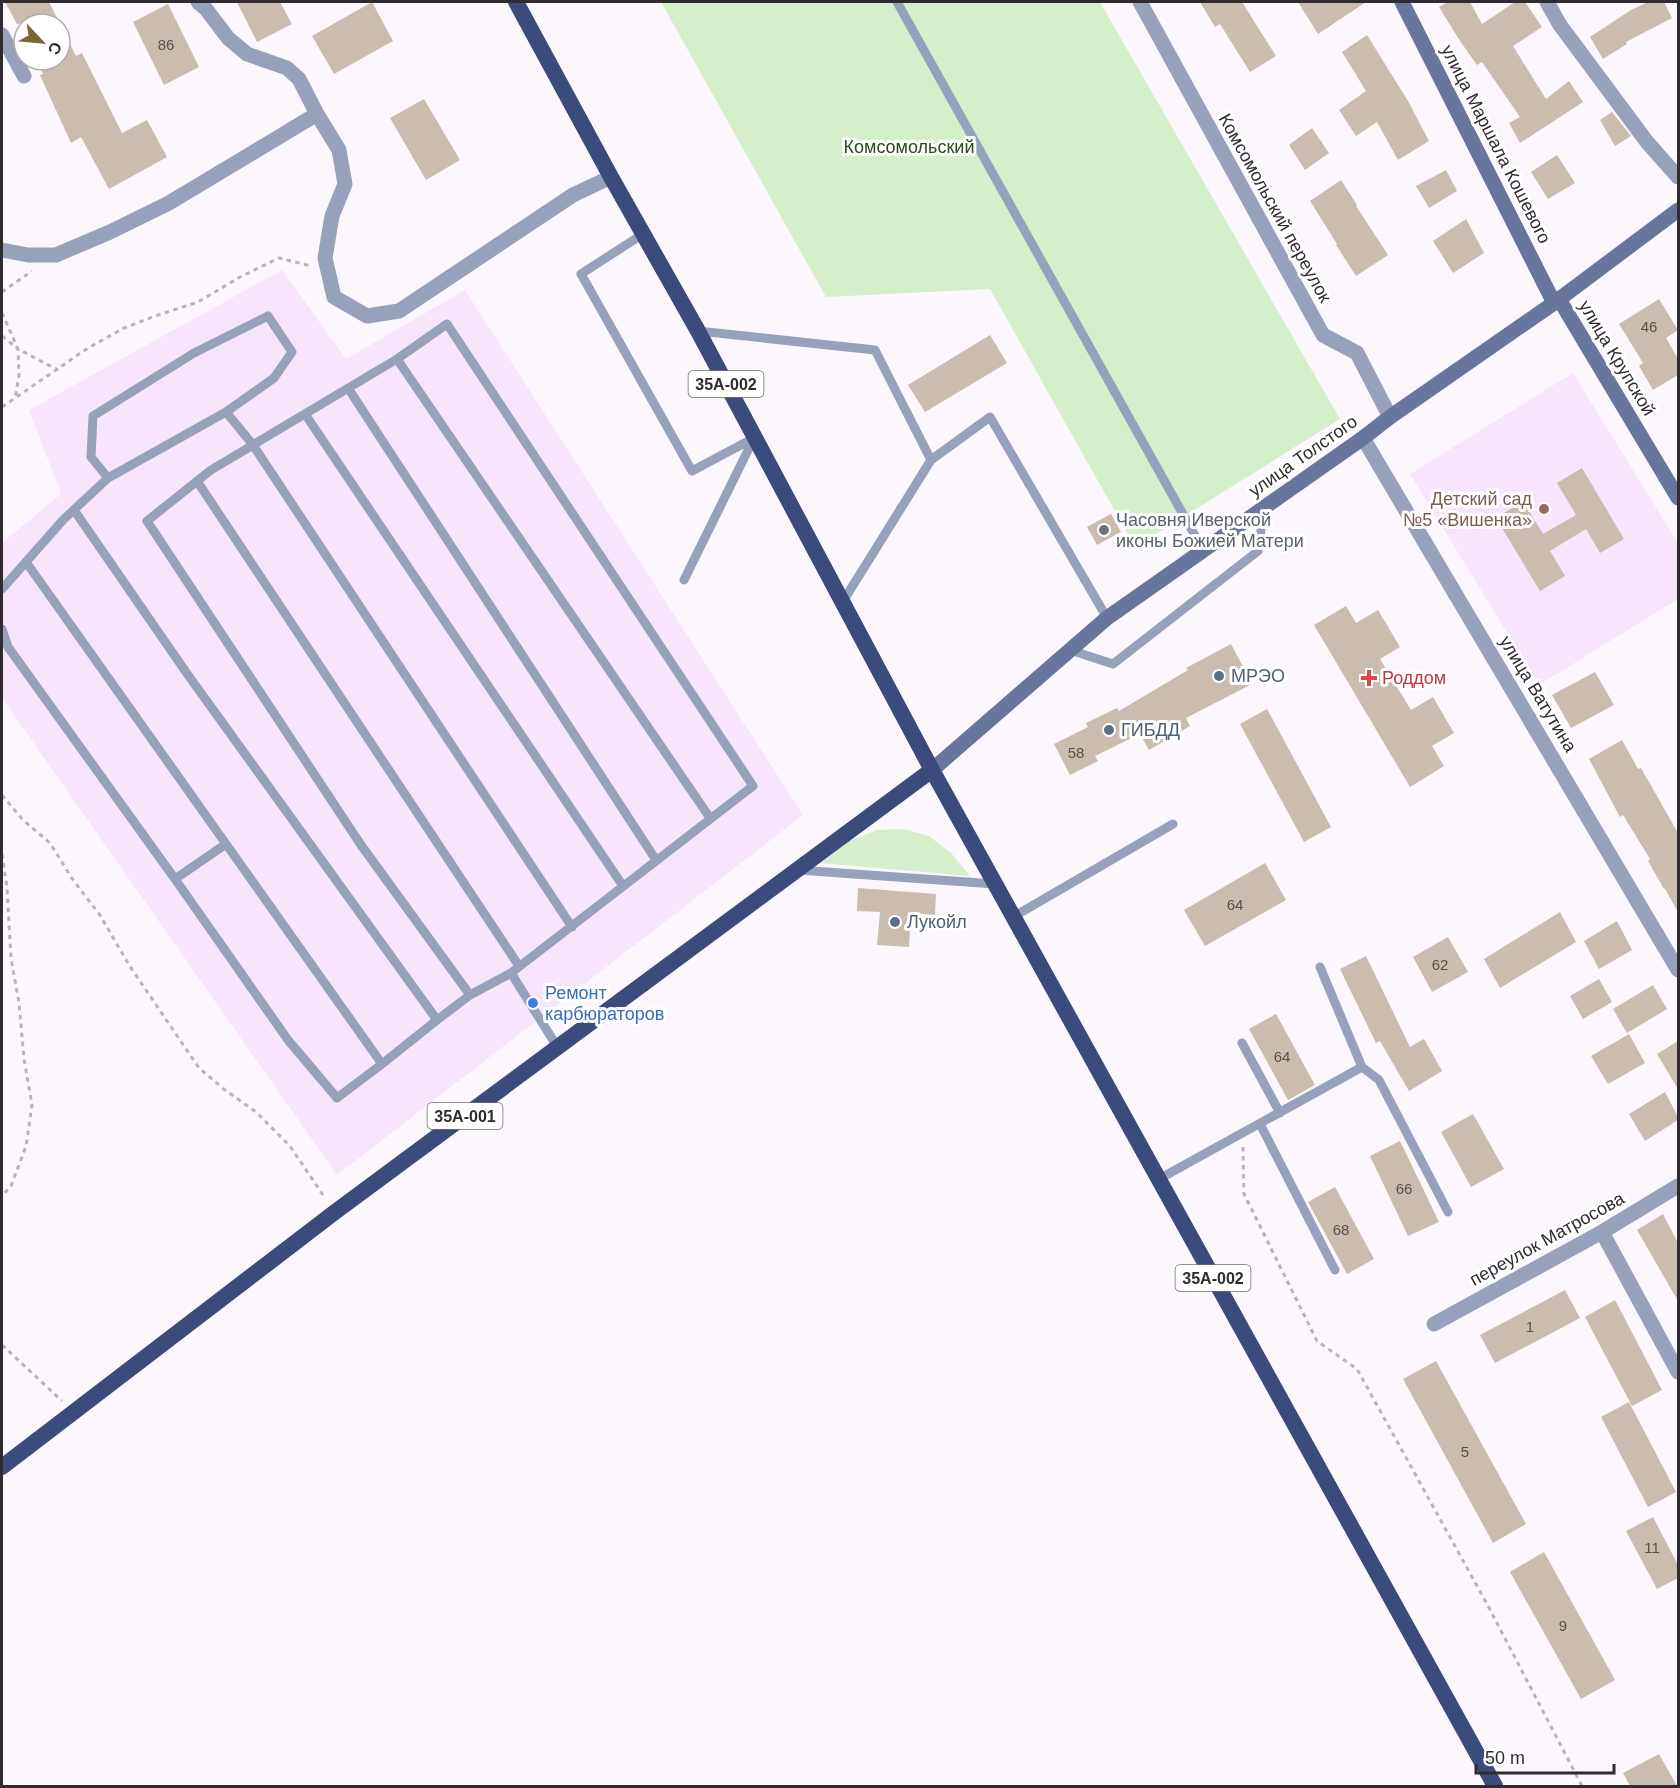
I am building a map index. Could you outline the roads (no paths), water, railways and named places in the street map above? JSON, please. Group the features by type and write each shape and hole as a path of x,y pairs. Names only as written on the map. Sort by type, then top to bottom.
{"highway":[{"name":"35А-002","path":"516,2 698,331 932,770 1495,1786"},
{"name":"35А-001","path":"2,1467 335,1212 932,770"}],"main road":[{"name":"улица Маршала Кошевого","path":"1402,2 1557,301"},
{"name":"улица Толстого","path":"932,770 1107,618 1557,301 1678,210"},
{"name":"улица Крупской","path":"1557,301 1678,498"}],"street":[{"path":"198,2 228,38 247,54 287,68 299,79 339,150 345,184 332,216 325,258 334,297 367,316 399,311 573,195 611,177"},
{"name":"Комсомольский переулок","path":"1140,2 1323,335 1357,353 1390,417"},
{"path":"1547,2 1560,25 1647,142 1678,177"},
{"path":"2,35 24,76"},
{"path":"2,250 28,255 56,255 110,232 170,203 317,114"},
{"name":"улица Ватутина","path":"1363,438 1678,970"},
{"name":"переулок Матросова","path":"1434,1324 1602,1232 1678,1186"},
{"path":"1602,1232 1678,1371"}],"lane":[{"path":"897,2 1203,550"},
{"path":"644,234 581,274 692,471 754,438"},
{"path":"2,589 74,510 108,478 226,412 274,378 292,352 268,316 194,353 93,416 91,457 108,478"},
{"path":"2,629 8,647 288,1040 337,1098 470,995 511,973 753,786 447,324 397,359 211,470 147,521 361,845 470,995"},
{"path":"698,331 875,350 931,460"},
{"path":"397,359 710,818"},
{"path":"348,388 656,860"},
{"path":"226,412 253,445 572,927"},
{"path":"305,414 623,886"},
{"path":"842,603 931,460 990,417 1107,618"},
{"path":"684,580 754,438"},
{"path":"197,481 519,966"},
{"path":"1070,650 1113,664 1258,551 1264,508"},
{"path":"74,510 188,675 437,1020"},
{"path":"26,562 381,1064"},
{"path":"1014,917 1173,824"},
{"path":"175,879 226,844"},
{"path":"798,870 995,884"},
{"path":"1320,967 1362,1067 1379,1080 1448,1212"},
{"path":"511,973 558,1048"},
{"path":"1242,1043 1280,1113"},
{"path":"1159,1179 1362,1067"},
{"path":"1260,1124 1335,1270"}],"place":[{"name":"Детский сад №5 «Вишенка»","path":"1544,509"},
{"name":"Часовня Иверской иконы Божией Матери","path":"1104,530"},
{"name":"МРЭО","path":"1219,676"},
{"name":"Роддом","path":"1369,678"},
{"name":"ГИБДД","path":"1109,730"},
{"name":"Лукойл","path":"895,922"},
{"name":"Ремонт карбюраторов","path":"533,1003"}],"park label":[{"name":"Комсомольский","path":"909,147"}]}
